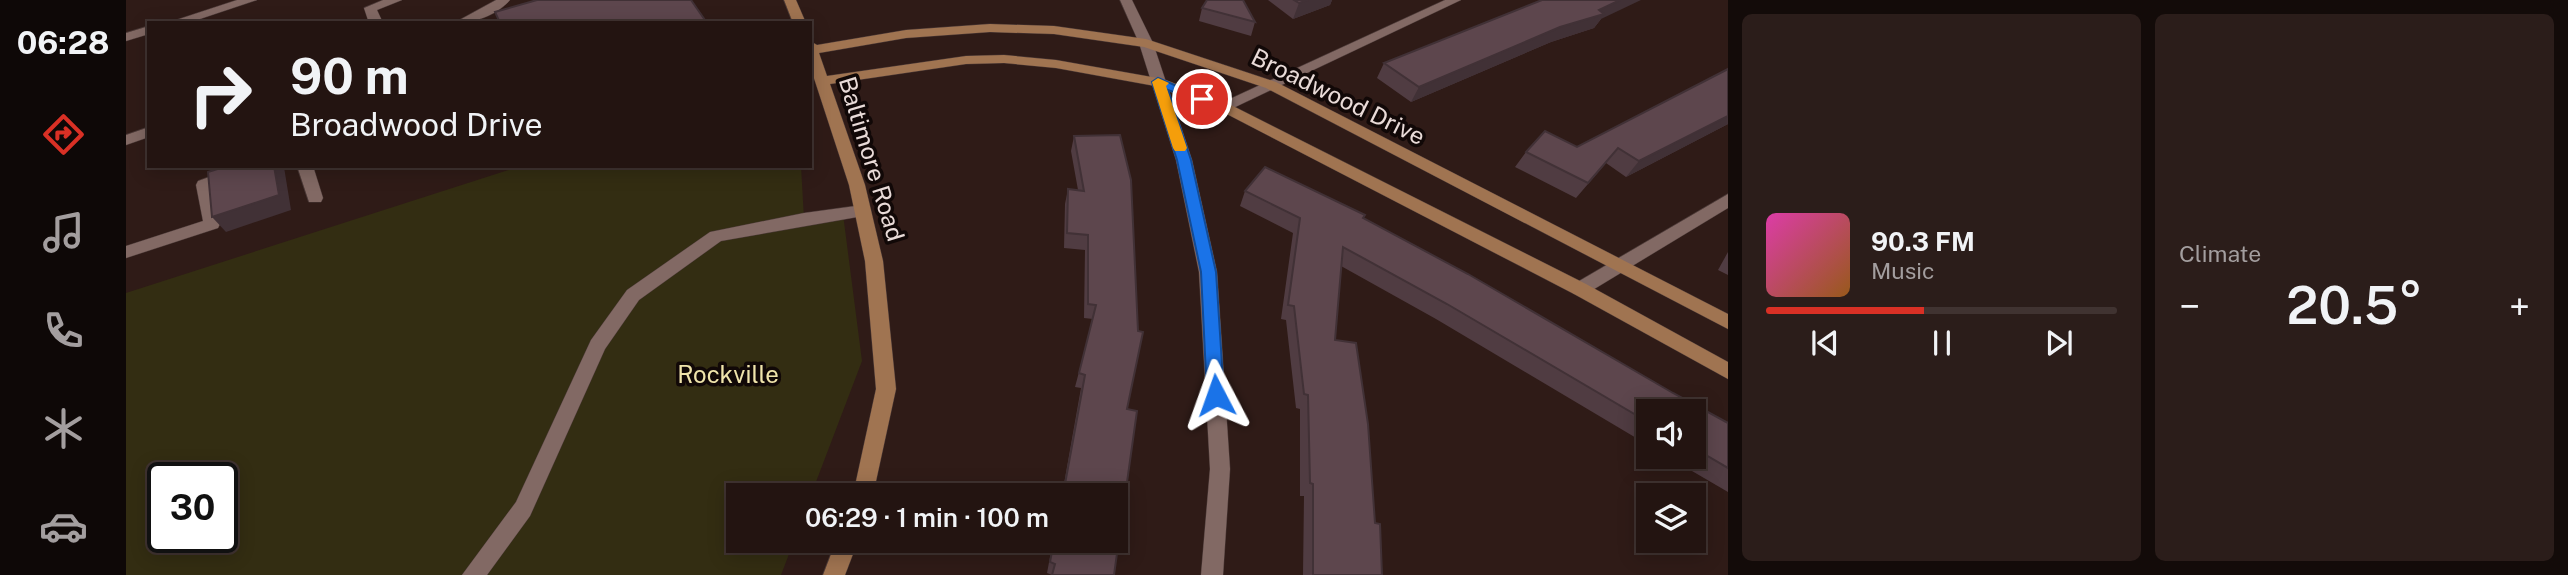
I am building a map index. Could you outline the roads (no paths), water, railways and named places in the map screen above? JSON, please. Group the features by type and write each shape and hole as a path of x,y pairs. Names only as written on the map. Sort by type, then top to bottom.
{"street":[{"path":"180,21 251,0"},
{"path":"375,21 370,8 396,0"},
{"path":"464,21 495,7 503,0"},
{"path":"790,0 799,21"},
{"path":"1126,0 1146,43 1184,160 1208,272 1220,469 1212,575"},
{"path":"1224,107 1455,0"},
{"name":"Broadwood Drive","path":"812,47 905,34 989,28 1054,30 1146,43 1271,85 1728,322"},
{"path":"126,37 147,31"},
{"name":"Baltimore Road","path":"812,50 857,185 874,261 886,389 866,483"},
{"path":"821,81 965,60 1004,59 1056,64 1158,82 1224,107 1580,289 1728,371"},
{"path":"126,140 147,133"},
{"path":"126,252 212,224 204,185 250,168"},
{"path":"306,168 315,198"},
{"path":"1580,289 1728,200"},
{"path":"473,575 523,509 598,345 633,295 716,236 863,211"},
{"path":"834,575 842,553"}],"park label":[{"name":"Rockville","path":"728,375"}]}
